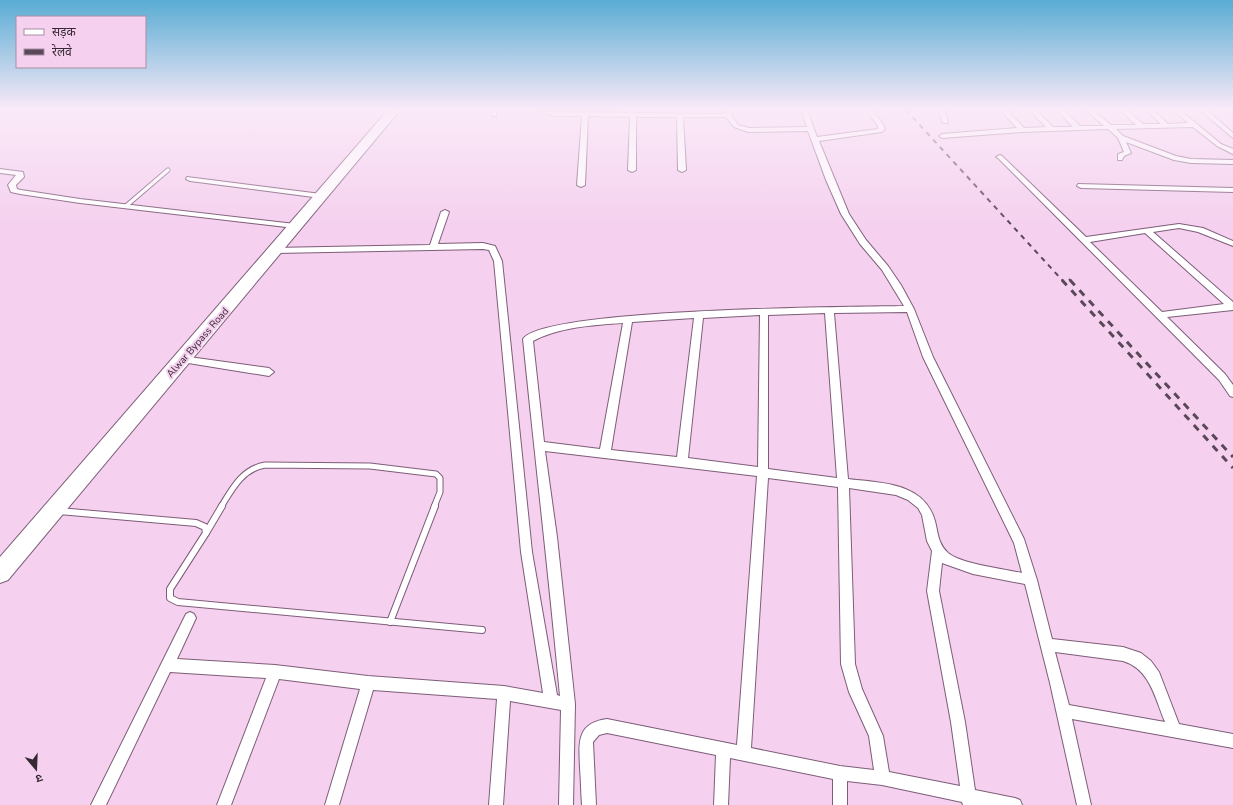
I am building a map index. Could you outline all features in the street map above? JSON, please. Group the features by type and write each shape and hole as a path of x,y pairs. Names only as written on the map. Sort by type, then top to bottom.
{"highway":[{"name":"Alwar Bypass Road","path":"0,573 362,148"}],"street":[{"path":"581,185 583,148"},
{"path":"632,148 632,170"},
{"path":"681,148 682,170"},
{"path":"818,148 845,214 863,242 885,268 898,287 910,309 937,378 1020,543 1031,580 1064,711 1084,805"},
{"path":"1120,159 1120,155 1128,153 1126,148"},
{"path":"1148,148 1174,158 1191,161 1233,162"},
{"path":"1000,157 1222,377 1233,393"},
{"path":"0,171 20,174 20,177 12,184 14,190 126,206 295,226"},
{"path":"190,179 321,196"},
{"path":"1081,186 1233,190"},
{"path":"433,247 445,212"},
{"path":"1084,240 1179,226 1200,230 1233,244"},
{"path":"1147,231 1233,306"},
{"path":"1219,239 1233,250"},
{"path":"276,250 433,247 492,248 498,261 524,531 537,621 551,701"},
{"path":"1160,316 1233,306"},
{"path":"566,805 568,704 552,537 539,446 528,339 536,334 551,330 589,323 628,319 764,311 910,309"},
{"path":"829,310 843,483 848,664 852,684 876,736 880,751 882,778"},
{"path":"743,754 763,472 764,311"},
{"path":"682,462 699,315"},
{"path":"605,453 628,319"},
{"path":"182,359 269,372"},
{"path":"539,446 682,462 897,490 911,495 920,502 926,510 938,550 933,591 958,722 970,800"},
{"path":"938,550 945,558 957,564 1031,580"},
{"path":"98,805 190,618"},
{"path":"1047,645 1123,654 1136,658 1146,666 1154,677 1175,731"},
{"path":"167,665 275,672 368,683 504,693 568,704"},
{"path":"224,805 275,672"},
{"path":"332,805 368,683"},
{"path":"496,805 504,693"},
{"path":"1064,711 1233,741"},
{"path":"589,805 586,741 590,732 596,727 607,726 840,773 882,778 970,800 1015,805"},
{"path":"721,805 723,750"},
{"path":"840,773 840,805"}],"lane":[{"path":"126,206 168,170"},
{"path":"390,622 440,492 440,478 436,474 352,465 265,465 254,467 246,472 239,482 170,589 170,598 178,602 390,622 482,630"},
{"path":"54,511 196,523 205,526 206,533"}],"railway":[{"path":"940,148 1063,281"},
{"path":"1062,280 1233,468"},
{"path":"1070,280 1233,457"}]}
